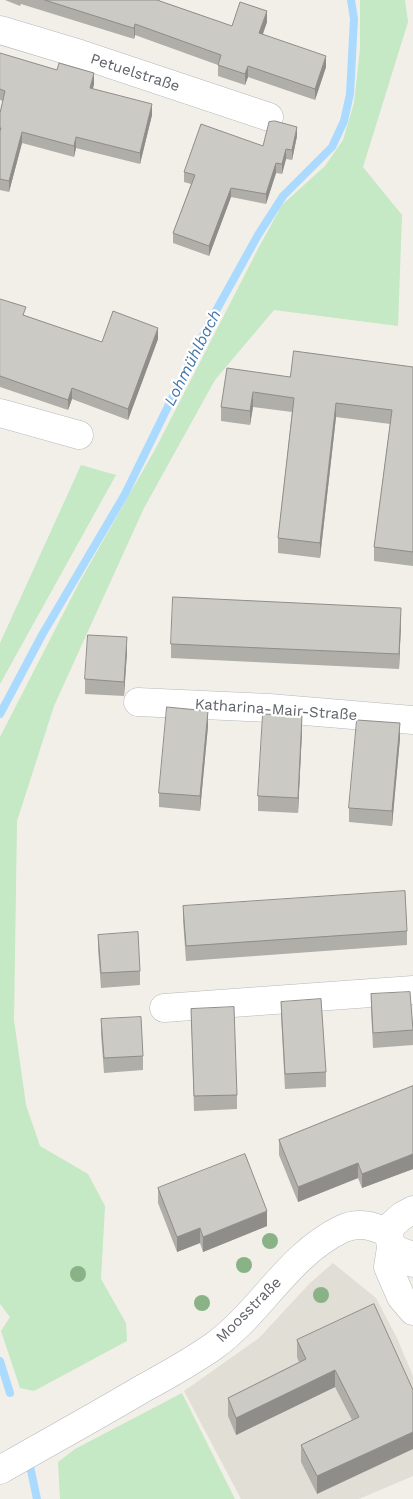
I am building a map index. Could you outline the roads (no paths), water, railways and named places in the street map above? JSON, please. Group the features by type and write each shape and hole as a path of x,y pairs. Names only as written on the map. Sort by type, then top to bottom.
{"street":[{"name":"Petuelstraße","path":"0,30 80,54 269,117"},
{"path":"0,414 79,435"},
{"name":"Katharina-Mair-Straße","path":"138,702 269,708 413,720"},
{"path":"164,1008 413,990"},
{"path":"413,1210 392,1225 398,1248 388,1267 401,1297 413,1310"},
{"name":"Moosstraße","path":"11,1464 181,1367 214,1346 242,1321 294,1263 342,1229 354,1225 371,1225 398,1248"}],"waterway":[{"name":"Lohmühlbach","path":"0,714 42,635 125,494 207,327 258,235 283,196 332,147 344,121 350,94 354,19 351,0"},
{"name":"Lohmühlbach","path":"0,1361 10,1393"},
{"name":"Lohmühlbach","path":"30,1466 37,1499"}]}
